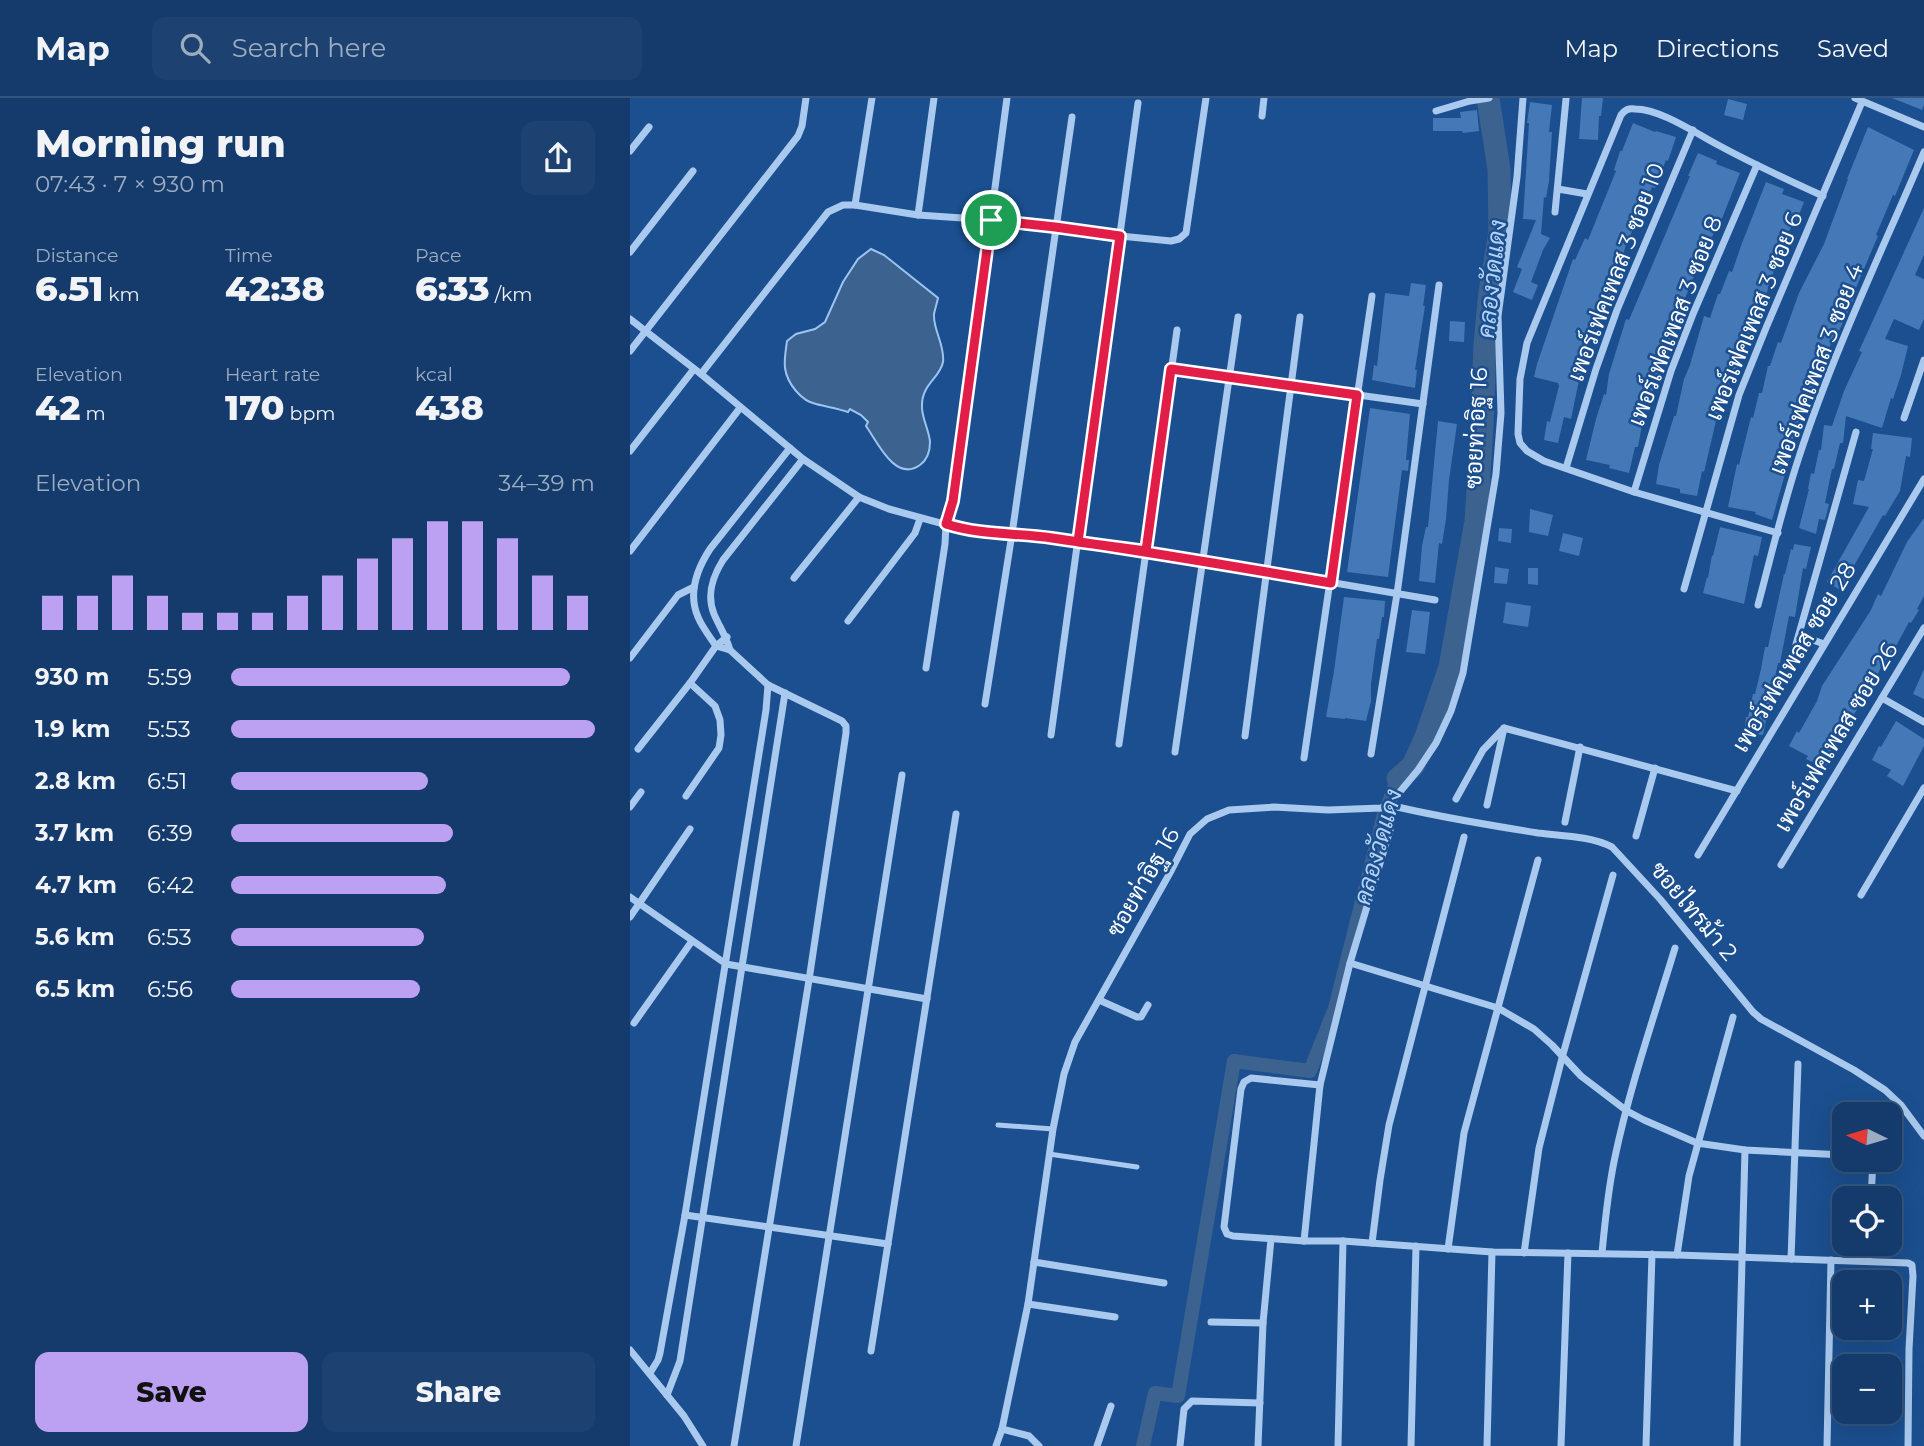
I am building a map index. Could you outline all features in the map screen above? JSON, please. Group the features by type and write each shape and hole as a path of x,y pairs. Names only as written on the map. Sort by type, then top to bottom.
{"street":[{"path":"630,351 798,136 806,98"},
{"path":"855,205 872,98"},
{"path":"918,215 934,98"},
{"path":"926,668 946,524 953,501 1007,98"},
{"path":"630,451 828,212 843,205 1120,236 1171,241 1180,239 1186,233 1206,98"},
{"path":"1262,116 1264,98"},
{"path":"1436,111 1489,98"},
{"path":"1514,98 1523,98"},
{"name":"ซอยท่าอิฐ 16","path":"996,1446 1002,1429 1028,1304 1053,1129 1075,1042 1190,834 1207,819 1229,810 1274,807 1328,810 1381,808 1389,805 1436,743 1451,711 1463,673 1471,633 1496,474 1501,413 1498,316 1517,177 1523,98"},
{"path":"1555,212 1566,99"},
{"path":"1859,100 1924,127"},
{"name":"เพอร์เฟคเพลส 3 ซอย 6","path":"1684,589 1740,395 1859,100"},
{"path":"1051,735 1138,103"},
{"path":"1778,533 1634,492 1544,461 1527,452 1520,443 1520,379 1527,343 1587,194 1625,110 1634,108 1668,119 1822,196"},
{"path":"985,704 1072,117"},
{"path":"630,151 649,127"},
{"name":"เพอร์เฟคเพลส 3 ซอย 10","path":"1566,468 1617,310 1693,130"},
{"name":"เพอร์เฟคเพลส 3 ซอย 4","path":"1758,605 1798,459 1828,379 1924,152"},
{"name":"เพอร์เฟคเพลส 3 ซอย 8","path":"1634,492 1671,371 1757,165"},
{"path":"630,252 693,171"},
{"path":"1559,189 1587,194"},
{"path":"1371,754 1397,594 1439,285"},
{"path":"1304,758 1372,296"},
{"path":"1175,752 1238,317"},
{"path":"1245,736 1300,317"},
{"path":"630,319 803,459 859,497 889,509 966,530 1146,551 1436,600"},
{"path":"1119,744 1177,330"},
{"path":"1903,418 1924,360"},
{"path":"1171,369 1423,404"},
{"path":"630,551 740,408"},
{"path":"1793,655 1856,432"},
{"path":"734,1446 809,980 846,726 842,721 768,685 730,650 716,646 697,616 694,587 701,564 710,549 790,448"},
{"path":"730,650 727,637 713,612 710,598 715,572 803,459"},
{"name":"เพอร์เฟคเพลส ซอย 28","path":"1698,855 1924,479"},
{"path":"794,578 859,497"},
{"path":"848,621 915,533 920,519"},
{"path":"630,658 678,595 694,587"},
{"name":"เพอร์เฟคเพลส ซอย 26","path":"1781,865 1924,628"},
{"path":"1799,635 1824,643"},
{"path":"638,749 716,646 727,637"},
{"path":"687,796 719,748 721,736 720,720 715,706 690,683"},
{"path":"650,1373 660,1353 685,1215 768,685"},
{"path":"667,1395 680,1361 785,693"},
{"path":"1882,698 1924,722"},
{"path":"1504,728 1737,791"},
{"path":"1456,799 1483,750 1504,728"},
{"path":"1487,805 1504,728"},
{"path":"1565,822 1580,747"},
{"path":"1636,836 1655,768"},
{"path":"796,1446 902,775"},
{"path":"1861,895 1924,788"},
{"path":"630,807 641,792"},
{"path":"753,792 770,794"},
{"name":"ซอยไทรม้า 2","path":"1389,805 1414,812 1603,842 1612,847 1660,899 1753,1012 1885,1090 1901,1105 1924,1136"},
{"path":"871,1351 956,814"},
{"path":"630,917 690,829"},
{"path":"1304,1241 1320,1085 1350,963 1390,830"},
{"path":"1372,1243 1389,1125 1464,837"},
{"path":"1448,1249 1464,1132 1538,860"},
{"path":"1524,1253 1537,1160 1562,1058 1613,875"},
{"path":"630,897 726,964 927,999"},
{"path":"634,1023 692,941"},
{"path":"1601,1253 1609,1192 1626,1111 1675,948"},
{"path":"1350,963 1498,1009 1534,1029 1599,1091 1626,1111 1697,1143 1745,1150 1832,1154"},
{"path":"1098,1000 1137,1017 1144,1014 1148,1004"},
{"path":"1677,1255 1689,1176 1732,1017"},
{"path":"1791,1259 1798,1064"},
{"path":"1320,1085 1251,1078 1244,1082 1224,1227 1227,1234 1492,1252 1904,1262 1912,1265 1913,1270 1908,1446"},
{"path":"1737,1446 1745,1150"},
{"path":"685,1215 888,1244"},
{"path":"1258,1446 1263,1323 1271,1239"},
{"path":"1338,1446 1343,1241"},
{"path":"1411,1446 1416,1246"},
{"path":"1487,1446 1492,1252"},
{"path":"1561,1446 1568,1253"},
{"path":"1646,1446 1652,1254"},
{"path":"1868,1256 1868,1261"},
{"path":"1827,1446 1831,1260"},
{"path":"1034,1262 1164,1283"},
{"path":"1028,1304 1115,1317"},
{"path":"1211,1322 1263,1323"},
{"path":"630,1350 684,1416 703,1446"},
{"path":"1181,1446 1184,1409 1192,1401 1260,1403"},
{"path":"1097,1446 1111,1406"},
{"path":"1002,1429 1030,1436 1039,1446"}],"lane":[{"path":"998,1125 1053,1129"},
{"path":"1049,1154 1137,1167"}],"water":[{"path":"871,249 884,255 938,298 934,320 943,362 923,398 929,449 922,463 911,469 903,469 888,458 866,426 868,422 861,415 850,409 848,412 810,402 800,395 789,380 785,368 787,341 796,334 815,329 825,322 843,282 858,259"}],"building":[{"path":"1582,98 1603,98 1598,140 1579,139"},
{"path":"1892,98 1924,98 1924,105 1922,110"},
{"path":"1728,99 1747,104 1743,120 1724,115"},
{"path":"1530,102 1552,105 1549,181 1546,198 1544,197 1541,234 1550,238 1531,282 1538,285 1532,300 1513,292 1522,269 1517,267 1536,220 1523,219"},
{"path":"1477,110 1479,131 1433,131 1433,118 1461,118 1460,112"},
{"path":"1633,123 1676,137 1668,161 1666,160 1655,188 1652,187 1626,245 1618,277 1602,317 1599,316 1582,366 1571,419 1564,417 1558,443 1544,440 1547,421 1550,422 1559,386 1558,383 1534,377 1537,364 1573,259 1575,260 1585,238 1588,240"},
{"path":"1868,127 1914,150 1876,235 1878,236 1855,290 1857,291 1839,331 1837,330 1801,422 1799,421 1772,520 1755,514 1756,512 1728,507 1737,464 1739,465 1759,393 1762,393 1768,366 1778,342 1781,343 1799,293 1824,244"},
{"path":"1698,153 1717,161 1716,164 1740,173 1708,249 1705,248 1680,311 1654,384 1652,398 1647,397 1638,447 1635,447 1629,473 1609,468 1610,465 1586,460 1626,319 1629,320"},
{"path":"1766,182 1784,189 1782,194 1804,202 1782,246 1764,301 1761,301 1735,373 1732,371 1697,496 1680,493 1680,489 1656,484 1659,465 1676,416 1684,379 1704,316 1710,318 1729,271 1732,272"},
{"path":"1924,208 1924,255 1915,275 1924,279 1924,319 1919,330 1894,319 1885,339 1908,346 1882,428 1846,416 1843,443 1840,443 1832,469 1825,503 1829,504 1825,520 1819,519 1816,534 1799,528 1811,473 1814,474 1821,450 1824,425 1832,426 1862,352 1859,351"},
{"path":"1411,283 1426,285 1415,388 1372,380 1374,365 1377,366 1385,293 1409,296"},
{"path":"1450,321 1465,322 1464,342 1449,341"},
{"path":"1370,408 1410,414 1406,460 1409,460 1408,471 1402,470 1388,577 1347,572"},
{"path":"1438,421 1457,424 1446,519 1442,544 1439,543 1435,583 1419,581 1422,546 1428,527"},
{"path":"1873,433 1912,438 1910,457 1906,456 1900,491 1840,590 1827,582 1869,507 1853,504 1858,480 1864,481 1873,449"},
{"path":"1530,509 1553,515 1548,536 1529,532"},
{"path":"1924,518 1924,596 1917,609 1919,610 1881,667 1874,683 1842,733 1825,768 1806,759 1808,756 1789,746 1878,594 1881,596 1907,542"},
{"path":"1720,527 1762,537 1758,556 1754,555 1744,604 1703,593"},
{"path":"1499,528 1512,529 1511,543 1498,541"},
{"path":"1563,533 1583,538 1579,556 1559,551"},
{"path":"1794,544 1811,547 1806,569 1803,568 1795,617 1789,616 1763,735 1744,733 1746,717 1755,694 1765,647 1768,647 1784,574"},
{"path":"1495,567 1509,569 1507,584 1494,583"},
{"path":"1528,568 1538,568 1538,585 1528,584"},
{"path":"1344,597 1385,601 1366,721 1326,717"},
{"path":"1506,602 1531,606 1528,627 1503,623"},
{"path":"1412,610 1430,612 1425,654 1406,652"},
{"path":"1924,669 1924,699 1913,694"},
{"path":"1896,721 1924,739 1924,746 1903,786 1887,776 1891,770 1872,760"}],"waterway":[{"name":"คลองวัดแดง","path":"1398,779 1413,766 1450,667 1476,521 1485,343 1500,232 1499,169 1488,98"},
{"name":"คลองวัดแดง","path":"1143,1446 1155,1393 1178,1396 1234,1061 1310,1071 1335,1008 1384,814 1398,779"}],"route":[{"path":"991,220 953,501 946,524 966,530 1146,551 1331,583 1357,395 1171,369 1146,551 1078,542 1120,236 991,220"}]}
